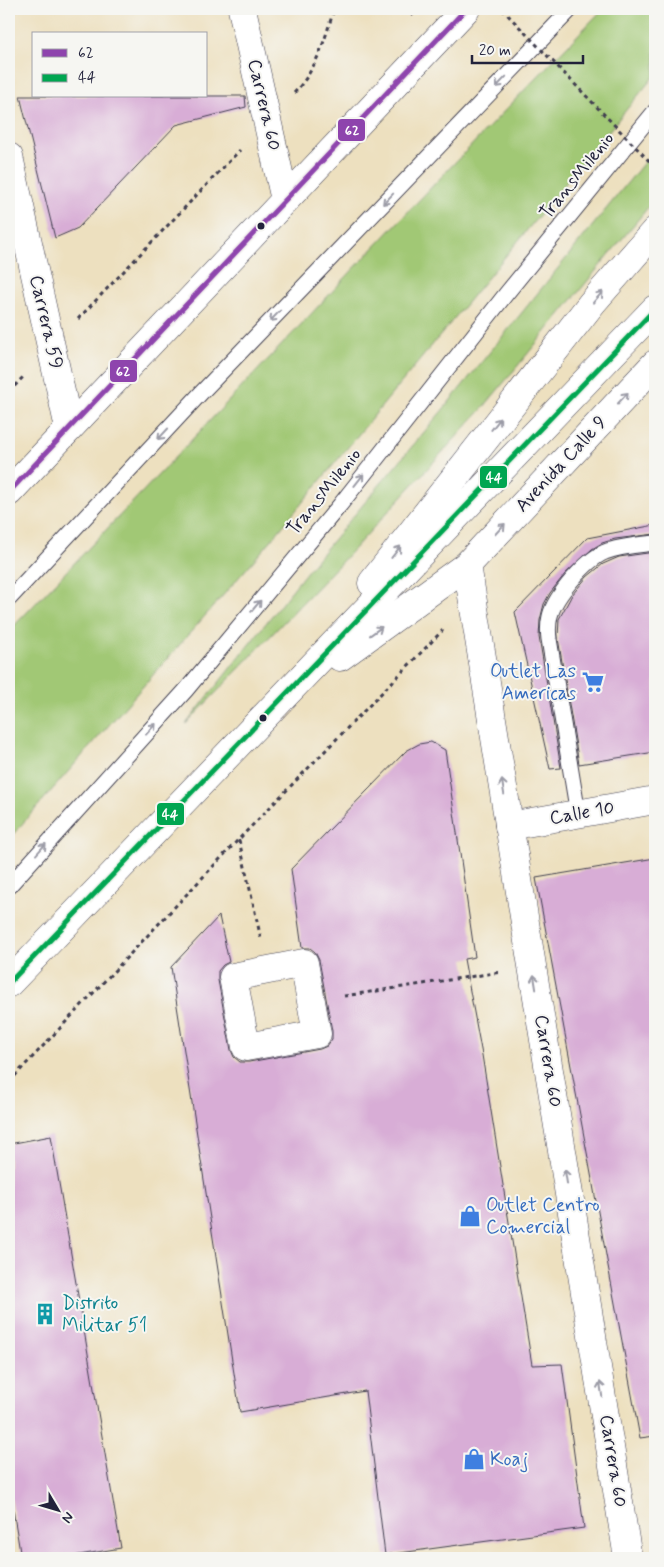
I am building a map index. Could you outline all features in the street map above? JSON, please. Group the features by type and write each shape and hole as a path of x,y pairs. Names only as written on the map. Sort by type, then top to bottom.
{"main road":[{"path":"9,492 466,9"},
{"name":"Carrera 60","path":"249,13 285,200"},
{"name":"Carrera 59","path":"9,157 69,428"},
{"path":"280,701 592,303 655,231"},
{"name":"Avenida Calle 9","path":"9,983 655,310"},
{"name":"Avenida Calle 9","path":"280,701 467,565 655,364"},
{"name":"Carrera 60","path":"467,565 628,1558"},
{"name":"Calle 10","path":"510,826 655,800"},
{"path":"304,963 317,1034 246,1047 233,977 267,970 304,963"}],"lane":[{"path":"9,599 201,393 571,9"},
{"name":"TransMilenio","path":"9,886 186,690 340,505 506,294 655,111"},
{"path":"578,814 549,639 550,615 555,603 563,592 593,559 605,552 624,547 655,543"}],"path":[{"path":"303,84 322,49 334,9"},
{"path":"502,9 655,167"},
{"path":"9,392 234,156"},
{"path":"9,1082 239,839 439,634"},
{"path":"239,839 267,970"},
{"path":"311,1001 532,967"}],"green space":[{"path":"603,9 655,9 655,75 269,543 9,839 9,631"},
{"path":"655,149 655,199 483,408 352,551 186,724 308,570 441,412"}],"building":[{"path":"20,96 32,96 32,98 208,98 208,96 245,96 246,107 176,125 78,228 55,238"},
{"path":"655,525 655,534 615,539 602,543 592,549 565,574 544,604 540,620 539,637 561,768 550,769 515,612 587,538"},
{"name":"Outlet Las Americas","path":"655,552 655,752 579,764 558,638 559,619 572,595 587,577 603,564 619,557"},
{"path":"431,742 445,750 475,957 464,959 482,1055 532,1365 562,1364 584,1528 385,1555 365,1391 240,1412 171,967 219,916 229,962 218,971 218,980 231,1050 234,1057 240,1062 249,1062 320,1049 327,1046 332,1039 332,1031 319,960 315,952 310,948 302,948 291,869 406,751 419,744"},
{"path":"655,858 655,1436 640,1438 536,878"},
{"name":"Distrito Militar 51","path":"51,1136 121,1548 61,1558 21,1558 9,1485 9,1144"}],"transit line":[{"name":"62","path":"9,492 466,9"},
{"name":"44","path":"9,983 655,309"}],"place":[{"name":"Outlet Las Americas","path":"593,682"},
{"name":"Outlet Centro Comercial","path":"470,1216"},
{"name":"Distrito Militar 51","path":"45,1314"},
{"name":"Koaj","path":"474,1459"}]}
